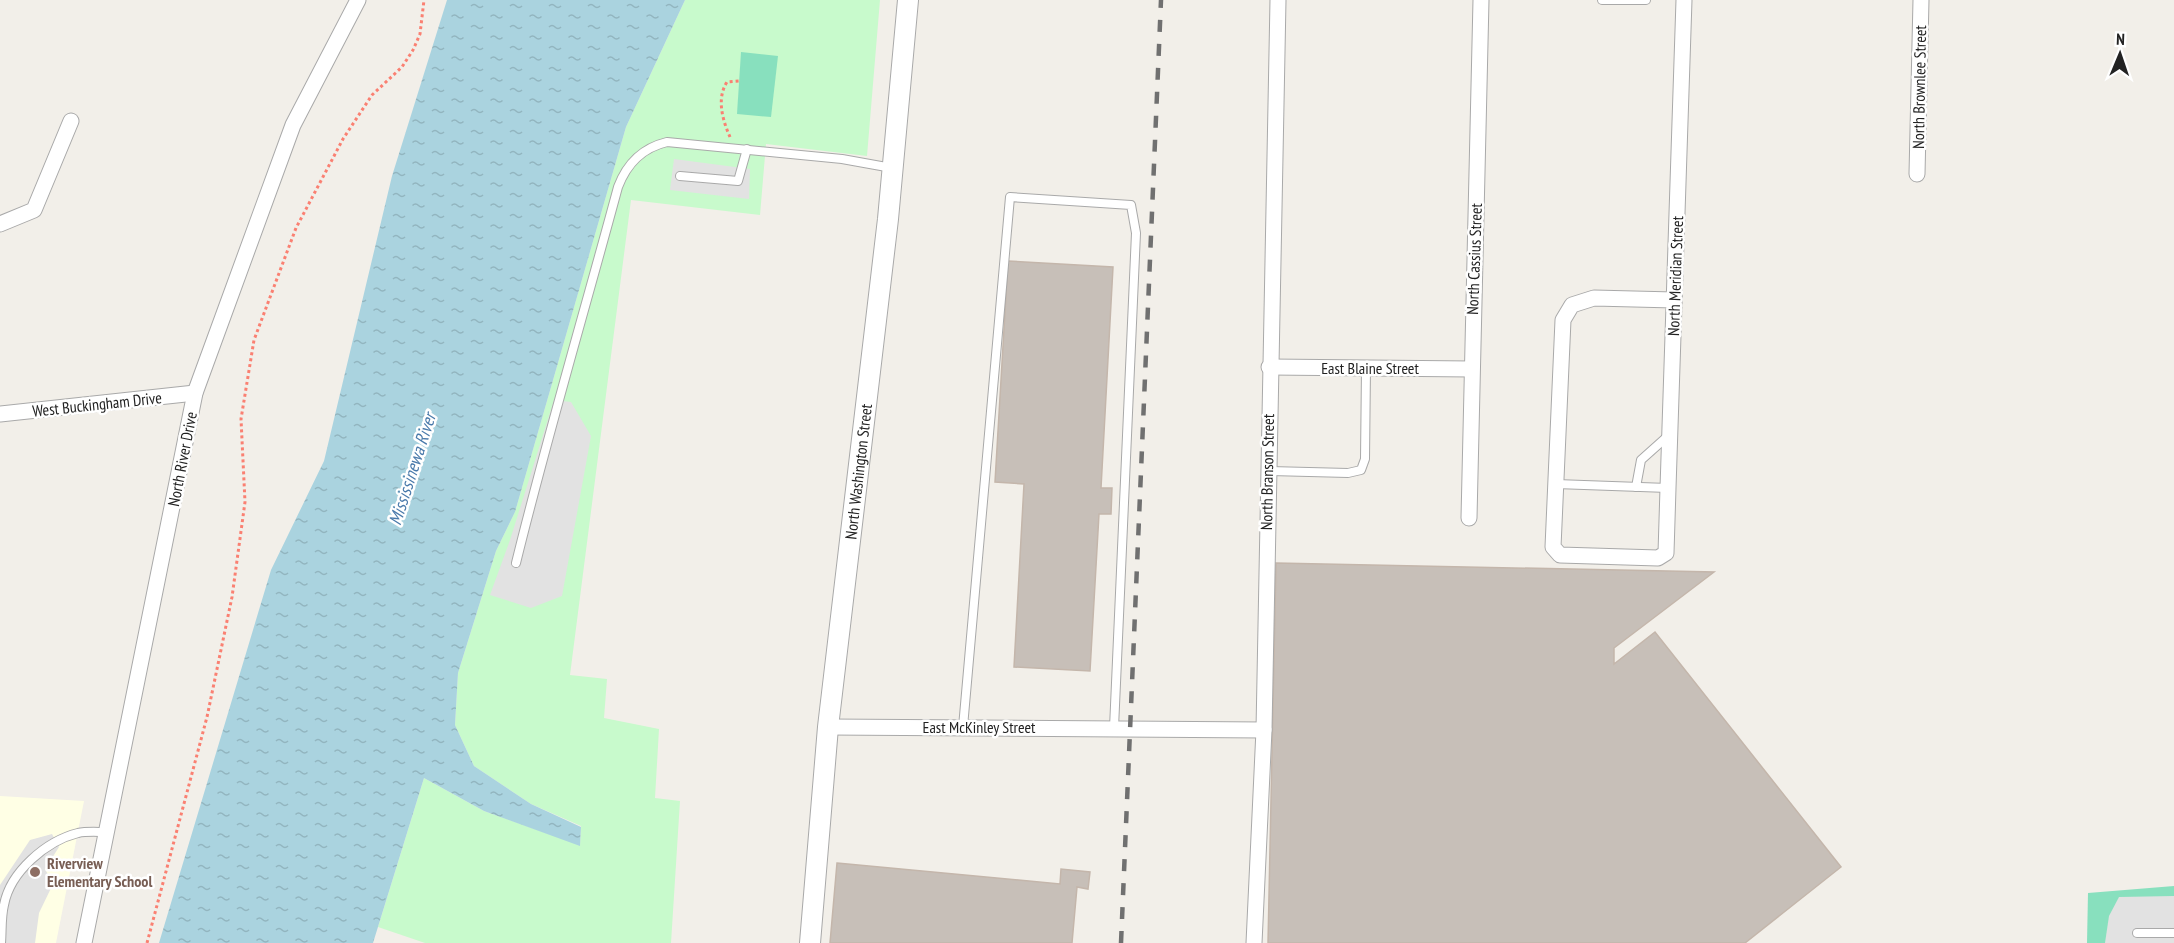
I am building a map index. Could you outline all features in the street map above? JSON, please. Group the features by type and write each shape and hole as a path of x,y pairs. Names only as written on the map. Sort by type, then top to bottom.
{"street":[{"name":"North River Drive","path":"84,943 195,393 293,125 358,0"},
{"name":"North Washington Street","path":"810,943 828,727 893,168 909,0"},
{"name":"North Branson Street","path":"1254,943 1264,730 1269,368 1278,0"},
{"name":"North Cassius Street","path":"1469,518 1481,0"},
{"name":"North Meridian Street","path":"1556,484 1554,548 1560,555 1658,558 1666,553 1684,0"},
{"name":"North Brownlee Street","path":"1917,174 1921,0"},
{"path":"0,224 34,210 71,121"},
{"path":"1556,484 1563,320 1572,305 1594,298 1674,300"},
{"name":"East Blaine Street","path":"1269,368 1471,369"},
{"name":"West Buckingham Drive","path":"0,414 195,393"},
{"name":"East McKinley Street","path":"828,727 1264,730"}],"lane":[{"path":"1602,0 1646,0"},
{"path":"516,563 547,440 562,397 623,174 635,158 653,146 667,142 747,149 893,168"},
{"path":"680,176 738,181 747,149"},
{"path":"963,727 1010,197 1131,205 1136,233 1114,728"},
{"path":"1268,471 1348,473 1360,470 1365,459 1366,368"},
{"path":"1636,487 1641,460 1670,434"},
{"path":"1556,484 1668,488"},
{"path":"1,943 4,904 12,883 26,865 61,839 80,833 106,832"},
{"path":"2138,933 2174,933"}],"path":[{"path":"147,943 207,717 232,597 245,502 241,419 254,340 296,228 343,139 372,95 402,68 413,50 420,34 424,0"},
{"path":"735,148 722,118 723,88 728,82 739,81"}],"shaded area":[{"path":"674,159 750,169 749,199 670,190"},
{"path":"554,400 571,402 591,436 562,596 531,608 490,595 510,540"},
{"name":"Riverview Elementary School","path":"0,796 84,801 56,943 0,943"},
{"path":"52,834 59,847 45,869 53,884 39,913 35,943 0,943 0,885 30,840"},
{"path":"2174,896 2174,943 2105,943 2109,916 2119,897"}],"green space":[{"path":"685,0 880,0 867,156 766,144 760,215 631,200 570,675 607,679 604,718 659,729 655,798 680,801 671,943 425,943 378,927 424,778 484,811 580,845 581,826 531,804 474,766 455,725 458,673 496,551 515,512 626,127"},
{"path":"741,52 778,56 771,117 737,114"},
{"path":"2174,886 2174,943 2087,943 2088,893"}],"water":[{"name":"Mississinewa River","path":"447,0 685,0 626,127 515,512 496,551 458,673 455,725 474,766 531,804 581,827 580,846 484,811 424,778 373,943 159,943 271,570 324,461 392,176"}],"building":[{"path":"1008,261 1113,267 1101,488 1112,488 1111,514 1099,514 1090,671 1014,667 1024,484 995,482"},
{"path":"1276,563 1714,572 1614,648 1614,664 1655,632 1841,867 1745,943 1268,943"},
{"path":"837,863 1060,884 1061,869 1090,872 1088,889 1077,887 1072,943 830,943"}],"railway":[{"path":"1121,943 1161,0"}],"place":[{"name":"Riverview Elementary School","path":"35,872"}]}
